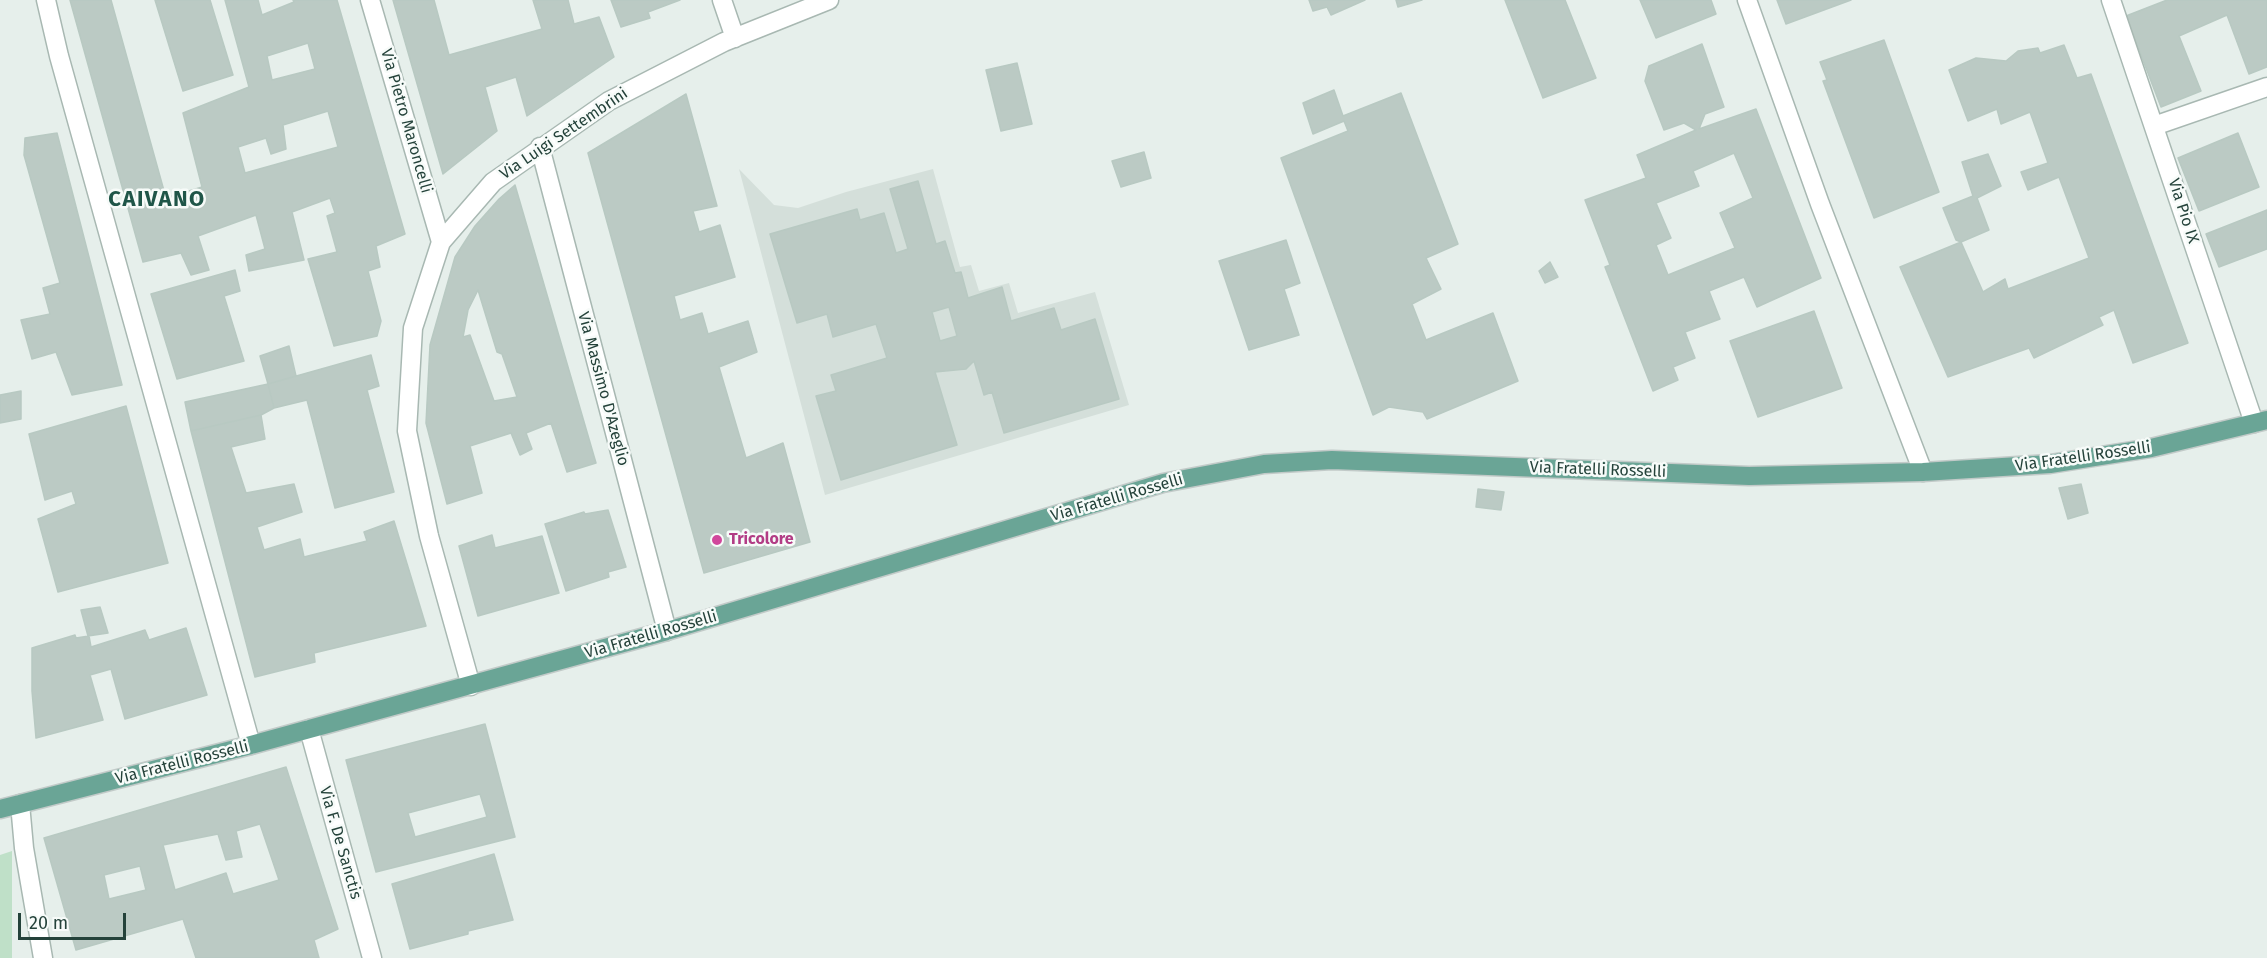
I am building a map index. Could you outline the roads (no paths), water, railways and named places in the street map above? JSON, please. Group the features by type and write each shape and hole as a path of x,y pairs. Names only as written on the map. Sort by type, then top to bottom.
{"main road":[{"name":"Via Fratelli Rosselli","path":"0,809 251,745 668,631 1163,483 1264,464 1332,460 1749,476 1923,472 2050,464 2151,448 2260,422"}],"street":[{"path":"46,0 59,56 251,745"},
{"name":"Via Pietro Maroncelli","path":"370,0 441,242"},
{"path":"722,0 735,38"},
{"name":"Via Luigi Settembrini","path":"471,686 429,536 407,431 413,328 441,242 493,182 609,100 735,38 829,0"},
{"path":"1747,0 1820,204 1923,472"},
{"name":"Via Pio IX","path":"2111,0 2260,422"},
{"path":"2154,126 2267,87"},
{"name":"Via Massimo D'Azeglio","path":"540,147 668,631"},
{"name":"Via F. De Sanctis","path":"309,729 372,958"},
{"path":"20,804 24,848 44,958"}],"place":[{"name":"Tricolore","path":"717,540"}],"district":[{"name":"CAIVANO","path":"157,200"}]}
